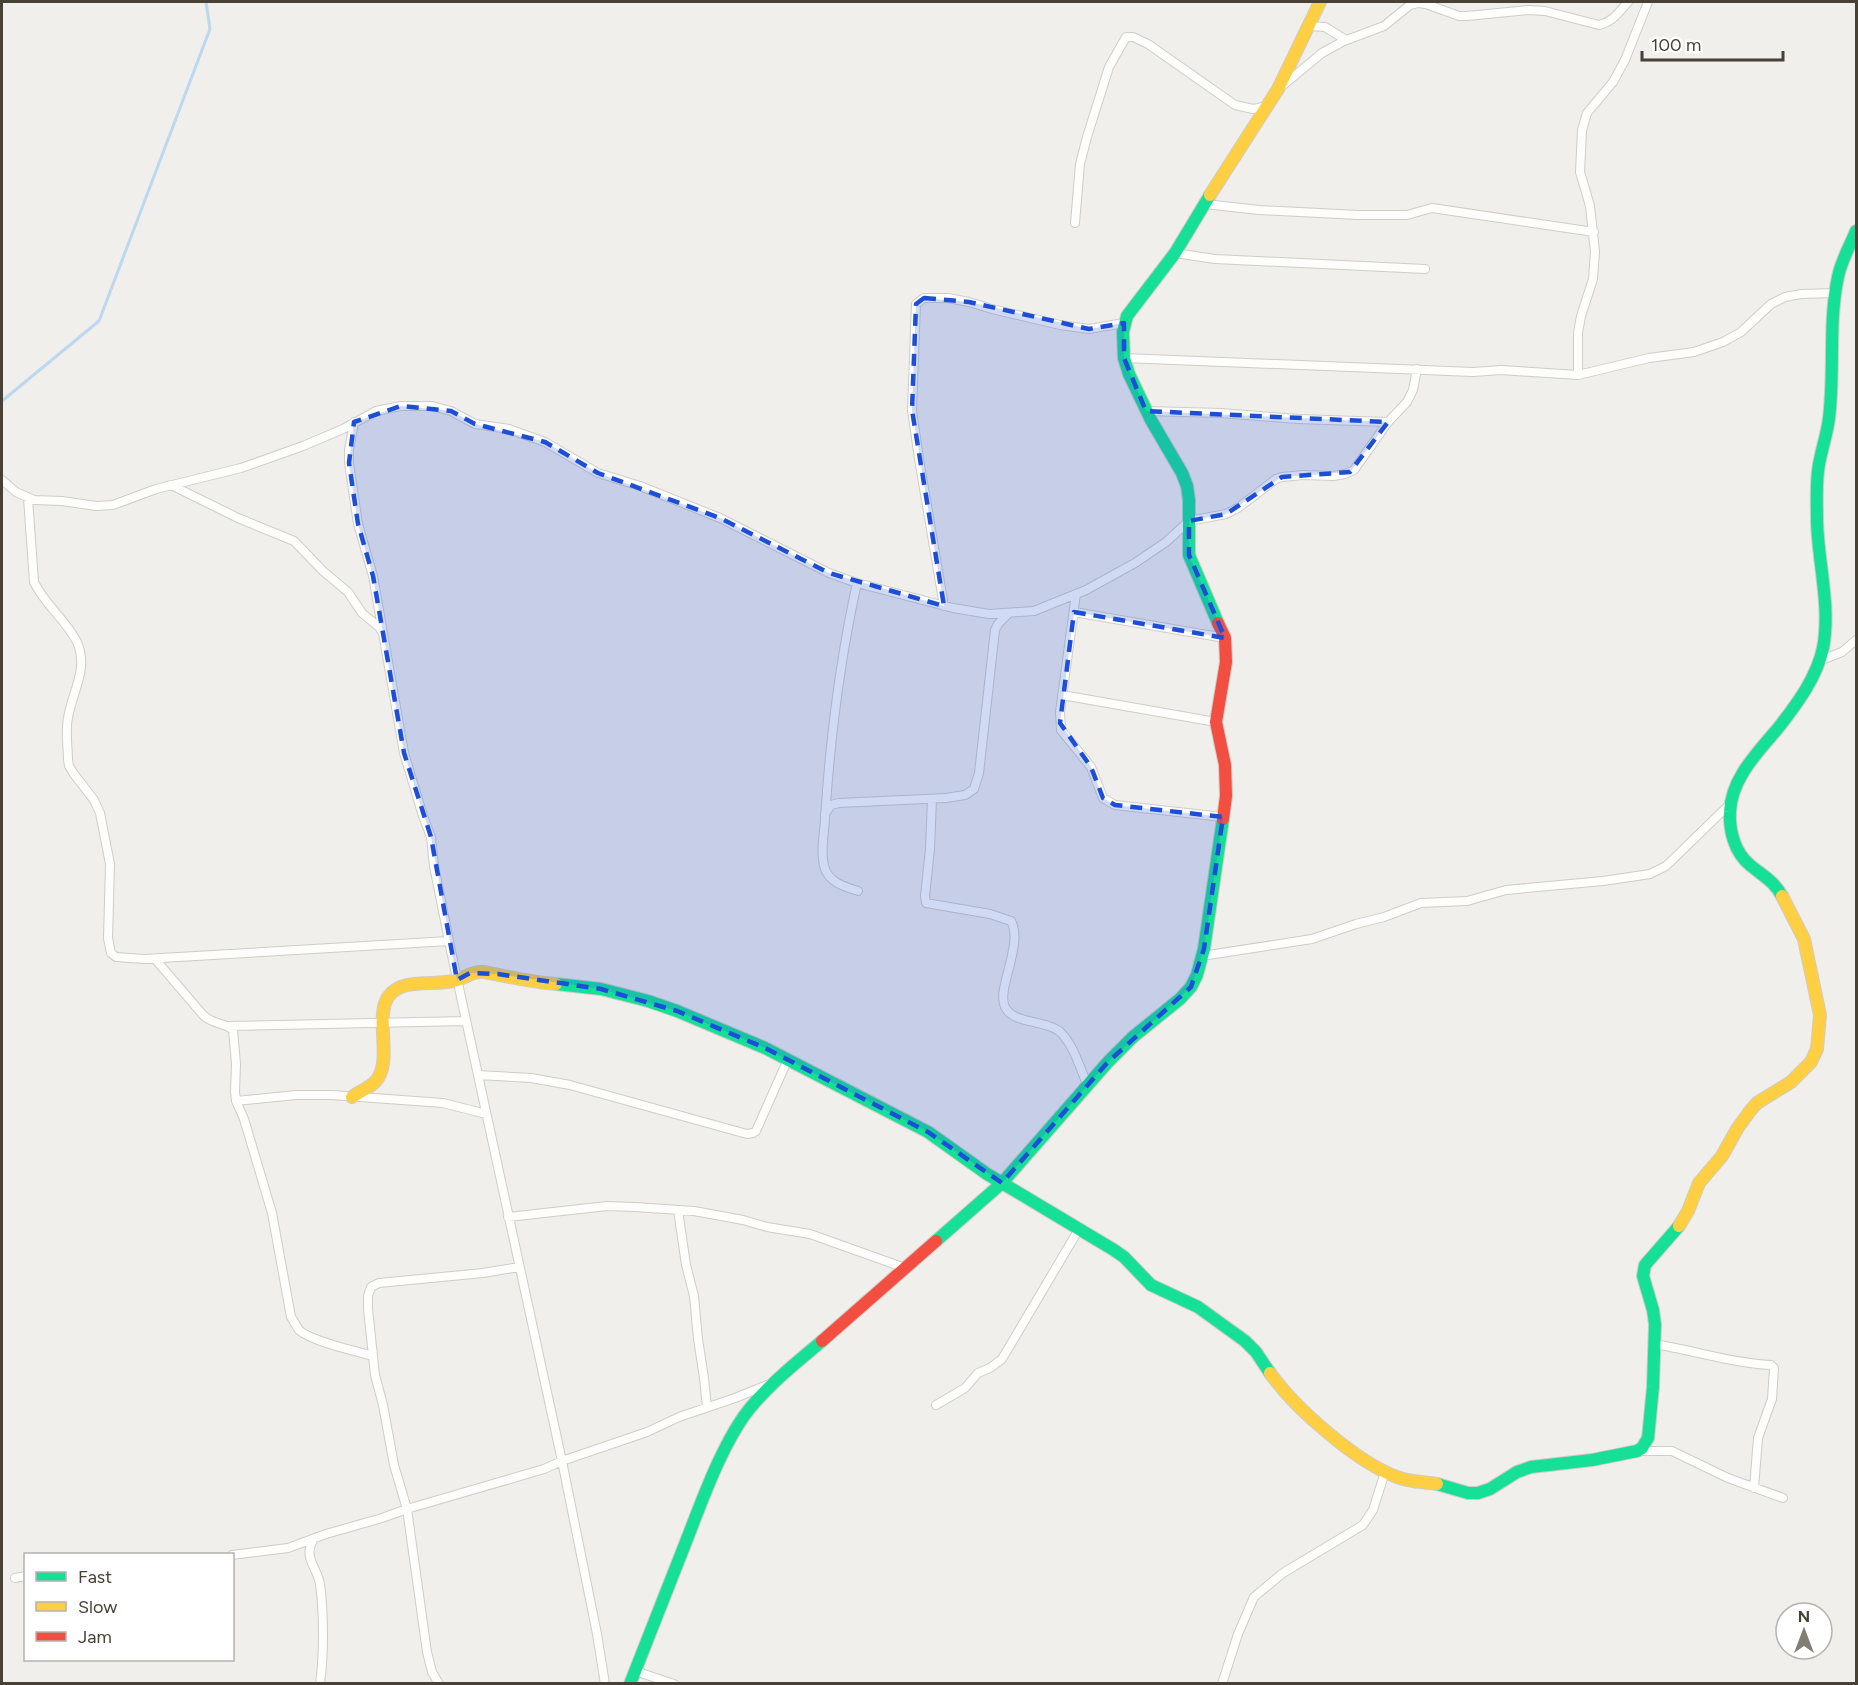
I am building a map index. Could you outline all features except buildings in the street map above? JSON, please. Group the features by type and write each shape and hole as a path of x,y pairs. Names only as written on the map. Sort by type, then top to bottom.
{"street":[{"path":"630,1683 695,1516 717,1466 751,1407 777,1380 1002,1183 1087,1084 1133,1037 1180,999 1191,987 1197,975 1202,956 1226,796 1225,765 1216,722 1218,699 1226,662 1225,638 1189,555 1189,500 1182,473 1139,398 1124,358 1122,346 1125,323 1132,309 1175,254 1268,106 1320,2"},
{"path":"1278,89 1313,59 1346,40 1384,26 1410,5 1418,3 1459,16 1528,10 1545,11 1599,25 1606,24 1614,18 1628,2"},
{"path":"1578,375 1578,333 1593,279 1595,252 1590,206 1580,172 1582,130 1592,105 1618,73 1648,2"},
{"path":"1308,26 1325,27 1346,40"},
{"path":"1074,223 1080,164 1087,137 1109,67 1126,37 1133,37 1148,44 1235,105 1253,109 1268,106"},
{"path":"1205,204 1259,210 1358,215 1407,215 1432,208 1594,232"},
{"path":"352,1097 375,1082 380,1074 384,1059 383,1023 387,999 397,988 457,980 470,973 483,972 534,982 601,989 640,997 765,1048 928,1132 987,1174 1124,1257 1151,1285 1198,1307 1245,1341 1287,1394 1317,1424 1352,1451 1385,1472 1399,1478 1442,1485 1468,1493 1478,1493 1487,1491 1523,1469 1595,1460 1642,1448 1648,1438 1653,1387 1655,1324 1643,1276 1645,1265 1676,1230 1688,1211 1699,1183 1722,1156 1737,1129 1757,1103 1791,1082 1811,1062 1820,1034 1817,996 1804,939 1771,878 1743,858 1738,851 1730,823 1732,795 1740,777 1789,714 1819,661 1823,646 1824,625 1816,512 1818,471 1828,433 1830,413 1835,293 1842,265 1857,231"},
{"path":"1175,254 1215,259 1425,269"},
{"path":"1124,358 1473,372 1501,370 1578,375 1649,358 1709,348 1741,332 1771,304 1785,297 1835,293"},
{"path":"944,606 912,410 916,303 924,298 948,298 1060,325 1089,329 1125,323"},
{"path":"2,480 16,492 28,498 102,506 123,502 171,485 255,463 325,438 367,414 401,406 432,406 451,411 475,423 509,429 556,447 598,473 640,486 710,514 829,573 857,583 944,606 979,613 1009,613 1034,611 1076,594 1135,563 1166,542 1189,521 1226,514 1238,508 1276,479 1303,475 1333,476 1354,470 1388,422 1407,402 1413,390 1417,369"},
{"path":"1146,411 1388,422"},
{"path":"354,422 349,450 361,538 373,576 404,753 431,837 457,980 562,1461 605,1683"},
{"path":"171,485 228,514 294,541 323,571 348,592 362,613 379,627 382,633"},
{"path":"28,498 34,582 39,593 76,641 81,657 80,678 68,717 69,766 94,800 100,813 110,864 108,938 111,953 116,957 129,959 155,959 449,941"},
{"path":"857,583 835,711 823,844 825,870 828,875 839,884 858,891"},
{"path":"1076,594 1060,723 1061,730 1090,767 1102,798 1115,805 1223,818"},
{"path":"1074,612 1225,638"},
{"path":"825,814 831,806 839,803 932,799 965,795 974,789 977,783 995,630 1009,613"},
{"path":"1819,661 1842,652 1857,640"},
{"path":"1062,695 1216,722"},
{"path":"932,799 926,903 990,914 1011,921 1015,929 1014,945 1004,993 1004,1005 1010,1014 1050,1026 1064,1036 1087,1084"},
{"path":"1202,956 1312,939 1421,903 1467,901 1506,890 1650,874 1666,866 1731,803"},
{"path":"155,959 204,1016 213,1023 227,1026 466,1021"},
{"path":"227,1026 233,1030 234,1036 236,1101 244,1119 272,1213 291,1317 297,1329 305,1335 373,1356"},
{"path":"478,1076 531,1077 570,1085 747,1134 756,1131 788,1059"},
{"path":"236,1101 310,1094 443,1103 486,1114"},
{"path":"508,1217 608,1206 678,1210 726,1216 766,1227 810,1234 905,1268"},
{"path":"678,1210 686,1265 694,1296 707,1407"},
{"path":"936,1405 965,1388 978,1373 1002,1359 1079,1229"},
{"path":"439,1683 432,1672 427,1652 407,1509 399,1488 389,1447 373,1356 368,1309 369,1291 375,1285 385,1282 483,1273 519,1266"},
{"path":"1654,1344 1739,1362 1771,1365 1774,1368 1772,1398 1758,1438 1754,1488"},
{"path":"234,1555 288,1548 407,1509 544,1469 646,1432 777,1380"},
{"path":"1637,1450 1672,1452 1728,1478 1783,1498"},
{"path":"1222,1683 1238,1634 1254,1597 1283,1573 1363,1525 1373,1510 1385,1472"},
{"path":"313,1540 309,1552 320,1583 322,1646 320,1683"},
{"path":"15,1578 24,1576"},
{"path":"634,1671 674,1683"}],"highlighted area":[{"path":"924,298 969,302 1089,329 1124,323 1124,358 1146,411 1388,422 1350,472 1282,477 1226,514 1189,521 1189,555 1225,638 1074,612 1060,723 1091,767 1103,798 1115,805 1223,817 1204,949 1191,987 1108,1062 1002,1183 928,1132 765,1048 677,1011 601,989 498,974 470,973 457,980 431,837 404,753 373,576 358,524 349,463 354,422 401,406 451,411 475,424 545,442 598,473 720,518 829,573 944,606 912,410 916,304"}],"waterway":[{"path":"2,401 99,321 210,29 206,2"}],"traffic: fast":[{"path":"1210,195 1175,253 1127,316 1123,332 1124,358 1129,374 1187,486 1189,555 1218,623"},
{"path":"1782,896 1772,882 1740,854 1732,834 1730,812 1735,788 1741,776 1799,700 1811,680 1823,648 1826,616 1818,537 1817,477 1829,418 1835,294 1841,265 1856,231"},
{"path":"936,1241 1002,1183 1108,1062 1133,1037 1180,999 1191,987 1204,949 1223,819"},
{"path":"556,984 601,989 677,1011 765,1048 928,1132 987,1174 1114,1250 1151,1285 1198,1307 1245,1341 1256,1352 1270,1373"},
{"path":"1437,1484 1468,1493 1478,1493 1531,1467 1592,1460 1642,1448 1648,1438 1653,1387 1655,1324 1643,1276 1645,1265 1679,1226"},
{"path":"630,1684 708,1485 732,1434 751,1407 768,1389 822,1341"}],"traffic: slow":[{"path":"1210,195 1278,89 1320,2"},
{"path":"1679,1226 1688,1211 1699,1183 1722,1156 1750,1111 1757,1103 1791,1082 1811,1062 1817,1049 1820,1015 1804,939 1782,896"},
{"path":"352,1097 373,1084 380,1074 384,1052 384,1006 388,997 402,986 449,982 479,972 556,984"},
{"path":"1270,1373 1295,1402 1327,1433 1363,1459 1402,1479 1437,1484"}],"traffic: jam":[{"path":"1218,623 1225,638 1226,662 1216,722 1225,765 1226,796 1223,819"},
{"path":"822,1341 936,1241"}]}
